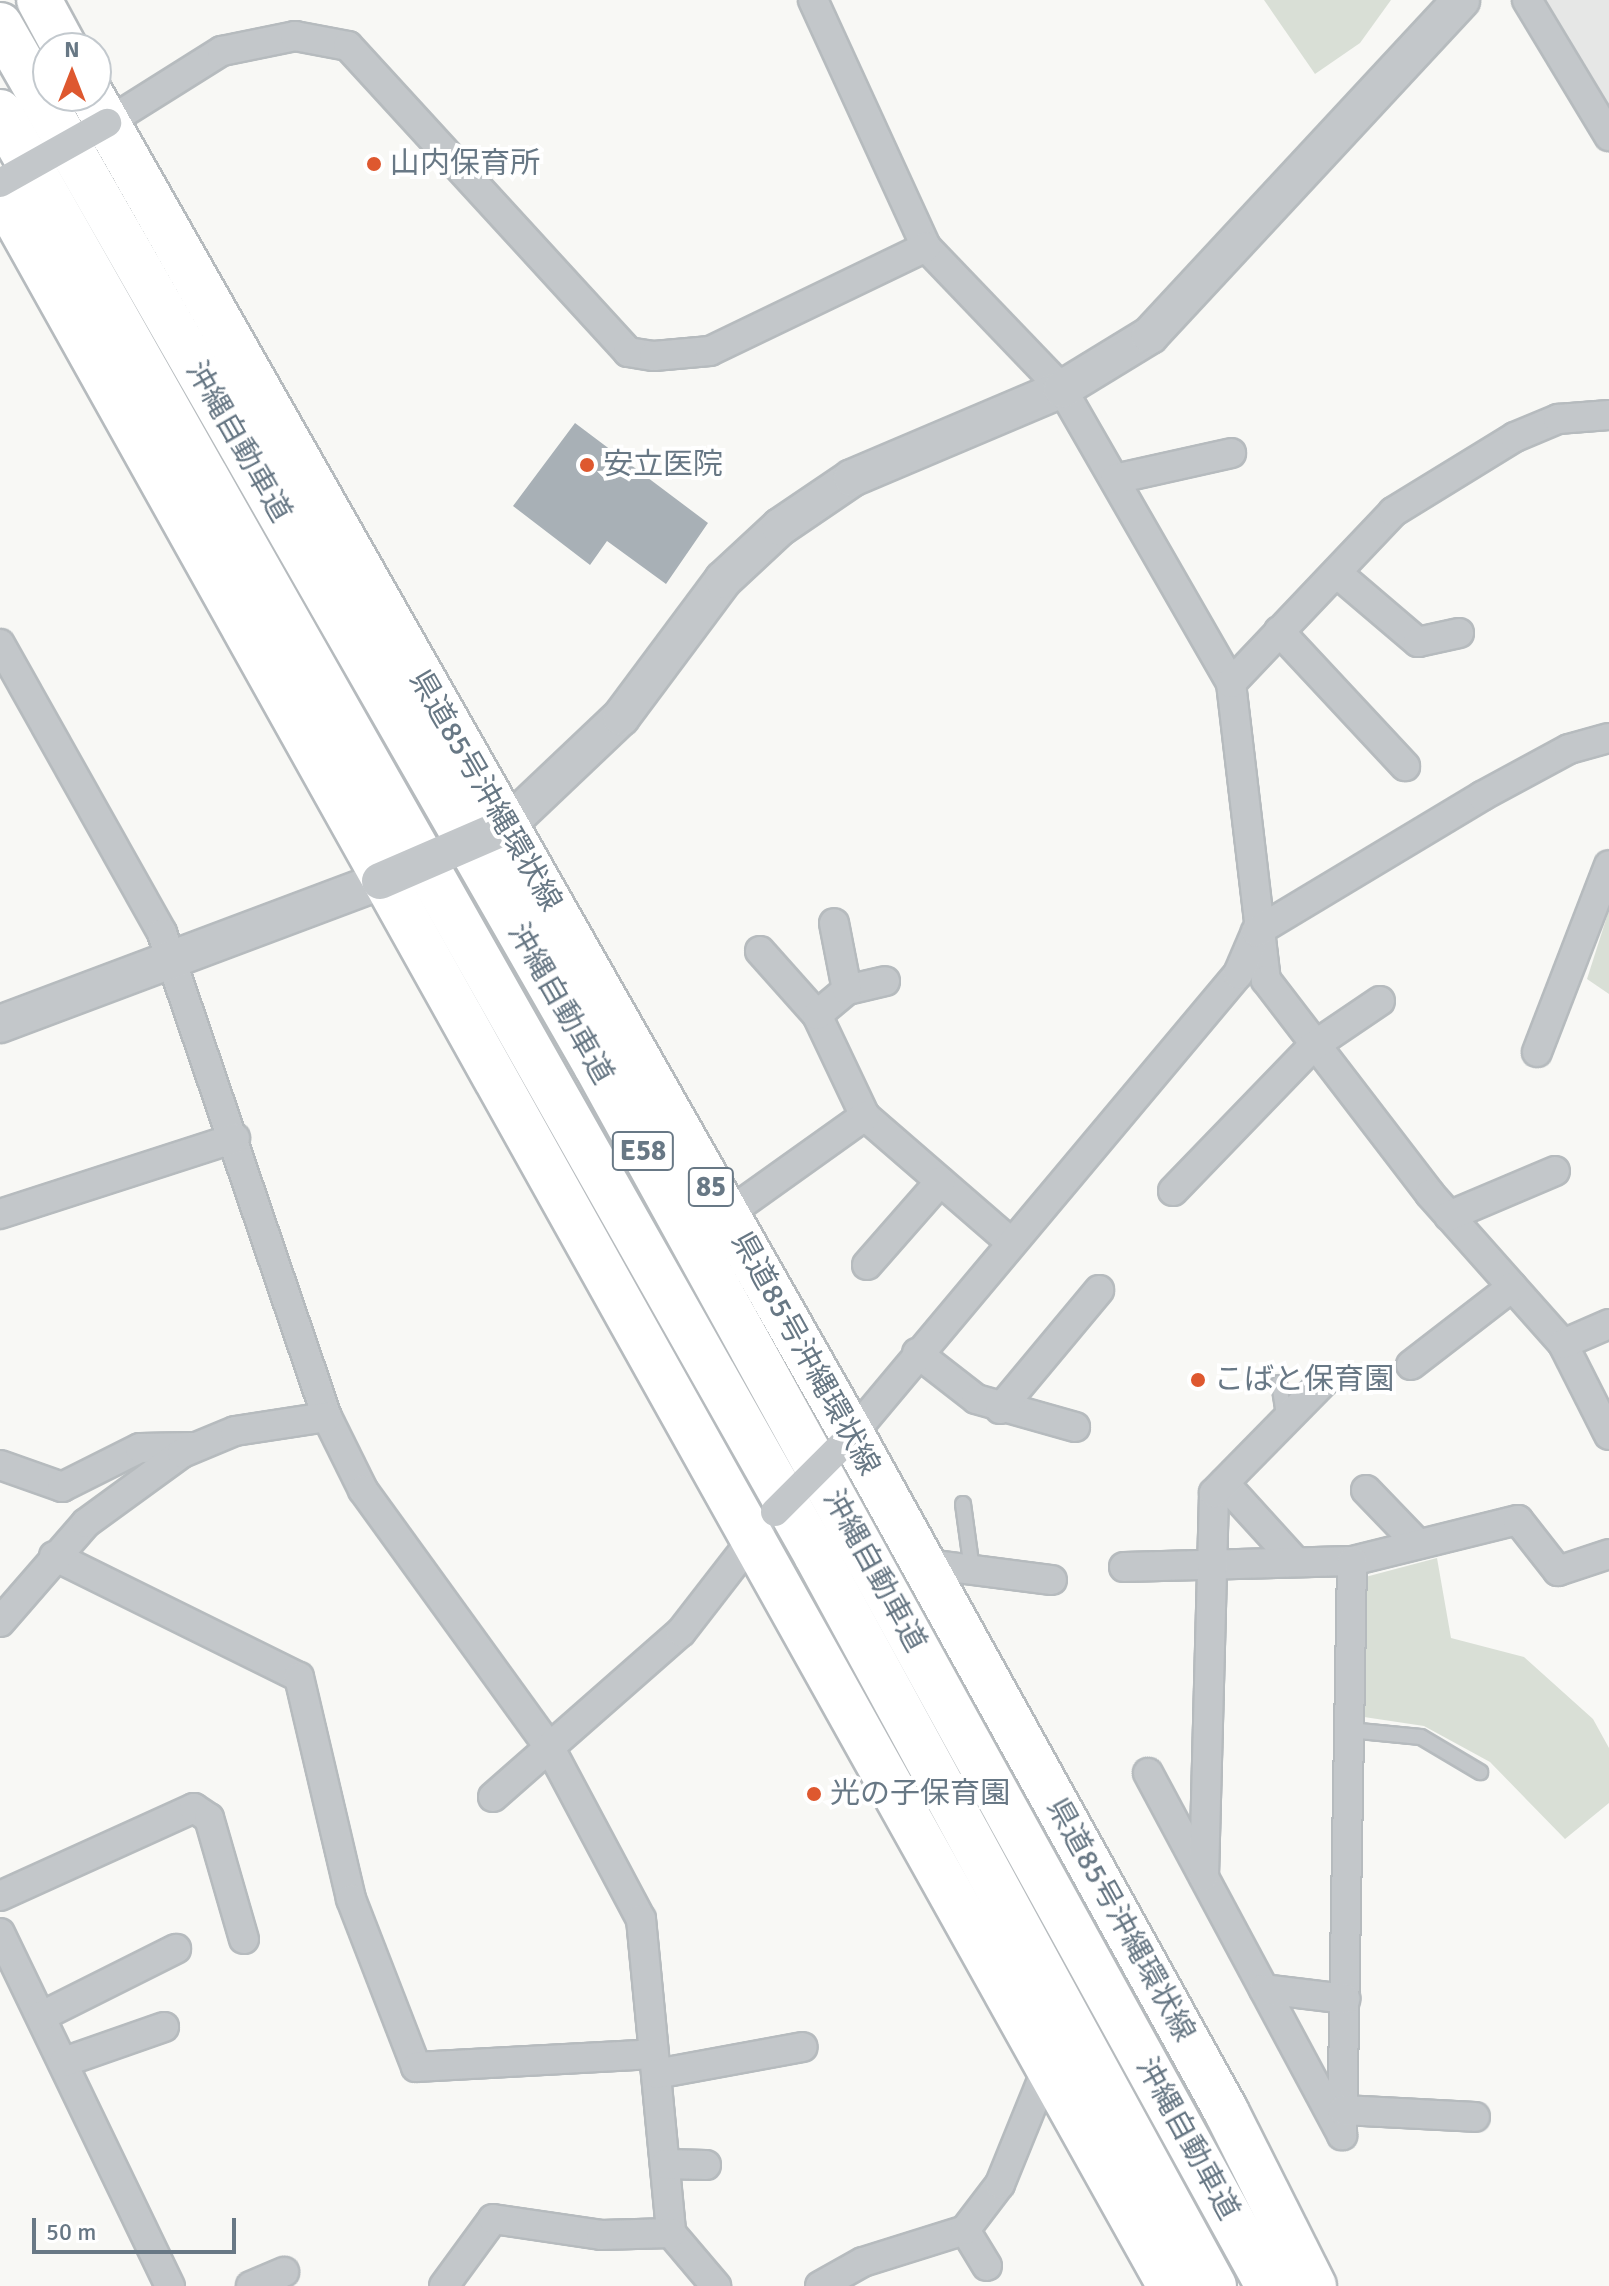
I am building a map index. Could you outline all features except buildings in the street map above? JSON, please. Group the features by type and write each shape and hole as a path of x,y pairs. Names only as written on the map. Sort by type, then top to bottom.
{"main road":[{"path":"39,0 56,32"},
{"name":"沖縄自動車道","path":"0,25 596,1066 1268,2286"},
{"name":"沖縄自動車道","path":"0,112 801,1528 1214,2286"},
{"name":"県道85号沖縄環状線","path":"101,112 1152,1975 1314,2286"},
{"path":"0,191 380,881 763,1526 1048,2066 1170,2286"}],"street":[{"path":"813,0 926,247 1062,389 1231,683 1256,932 1266,980 1312,1047 1449,1216 1563,1344 1606,1422"},
{"path":"0,1024 171,963 380,881 505,827 621,717 723,580 780,527 890,459 1062,389 1150,335 1461,0"},
{"path":"1527,0 1609,136"},
{"path":"112,104 222,51 295,36 348,46 628,352 654,356 710,351 926,247"},
{"path":"0,183 97,112"},
{"path":"1231,683 1338,574 1393,512 1515,437 1558,419 1609,415"},
{"path":"1115,479 1231,453"},
{"path":"1338,574 1418,642 1459,633"},
{"path":"1279,631 1405,766"},
{"path":"0,644 162,933 235,1138 327,1417 410,1561 551,1750 641,1919 671,2233 716,2286"},
{"path":"493,1797 551,1750 681,1632 763,1526 847,1439 1008,1240 1238,974 1256,932 1482,796 1569,749 1609,738"},
{"path":"1537,1052 1609,865"},
{"path":"834,923 847,990"},
{"path":"760,951 817,1015 865,1116 1008,1240"},
{"path":"817,1015 847,990 885,981"},
{"path":"1173,1191 1312,1047 1380,1001"},
{"path":"726,1215 865,1116"},
{"path":"0,1214 235,1138"},
{"path":"1449,1216 1555,1171"},
{"path":"867,1265 940,1182"},
{"path":"1411,1365 1512,1287"},
{"path":"1000,1409 1099,1290"},
{"path":"1563,1344 1609,1324"},
{"path":"917,1353 1000,1409 1075,1427"},
{"path":"1204,1877 1216,1560 1214,1493 1325,1380"},
{"path":"0,1622 54,1556 86,1523 194,1447 235,1431 327,1417"},
{"path":"0,1465 62,1487 140,1448 194,1447"},
{"path":"1224,1483 1294,1560"},
{"path":"1366,1490 1418,1544"},
{"path":"1124,1567 1216,1560 1352,1561 1518,1520 1558,1571 1609,1554"},
{"path":"54,1556 299,1677 351,1899 416,2067 655,2064 803,2047"},
{"path":"1148,1773 1342,2135 1352,1561"},
{"path":"919,1563 1052,1580"},
{"path":"0,1896 194,1808 209,1818 244,1939"},
{"path":"0,1933 170,2286"},
{"path":"42,2016 176,1949"},
{"path":"1264,1989 1345,1999"},
{"path":"64,2062 164,2027"},
{"path":"820,2286 863,2262 965,2230 1000,2184 1048,2066"},
{"path":"1343,2110 1475,2117"},
{"path":"665,2164 706,2165"},
{"path":"444,2286 493,2219 601,2235 671,2233"},
{"path":"965,2230 987,2266"},
{"path":"251,2286 284,2272"}],"lane":[{"path":"1279,1383 1285,1421"},
{"path":"963,1504 972,1570"},
{"path":"1349,1730 1421,1737 1480,1772"}],"shaded area":[{"path":"1264,0 1391,0 1360,43 1315,74"},
{"path":"1544,0 1609,0 1609,109"},
{"path":"1609,910 1609,994 1587,979"},
{"path":"1437,1558 1451,1638 1524,1657 1593,1719 1609,1748 1609,1803 1565,1839 1490,1762 1424,1726 1364,1717 1354,1580"}],"place":[{"name":"山内保育所","path":"374,164"},
{"name":"安立医院","path":"587,465"},
{"name":"こばと保育園","path":"1198,1380"},
{"name":"光の子保育園","path":"814,1794"}]}
